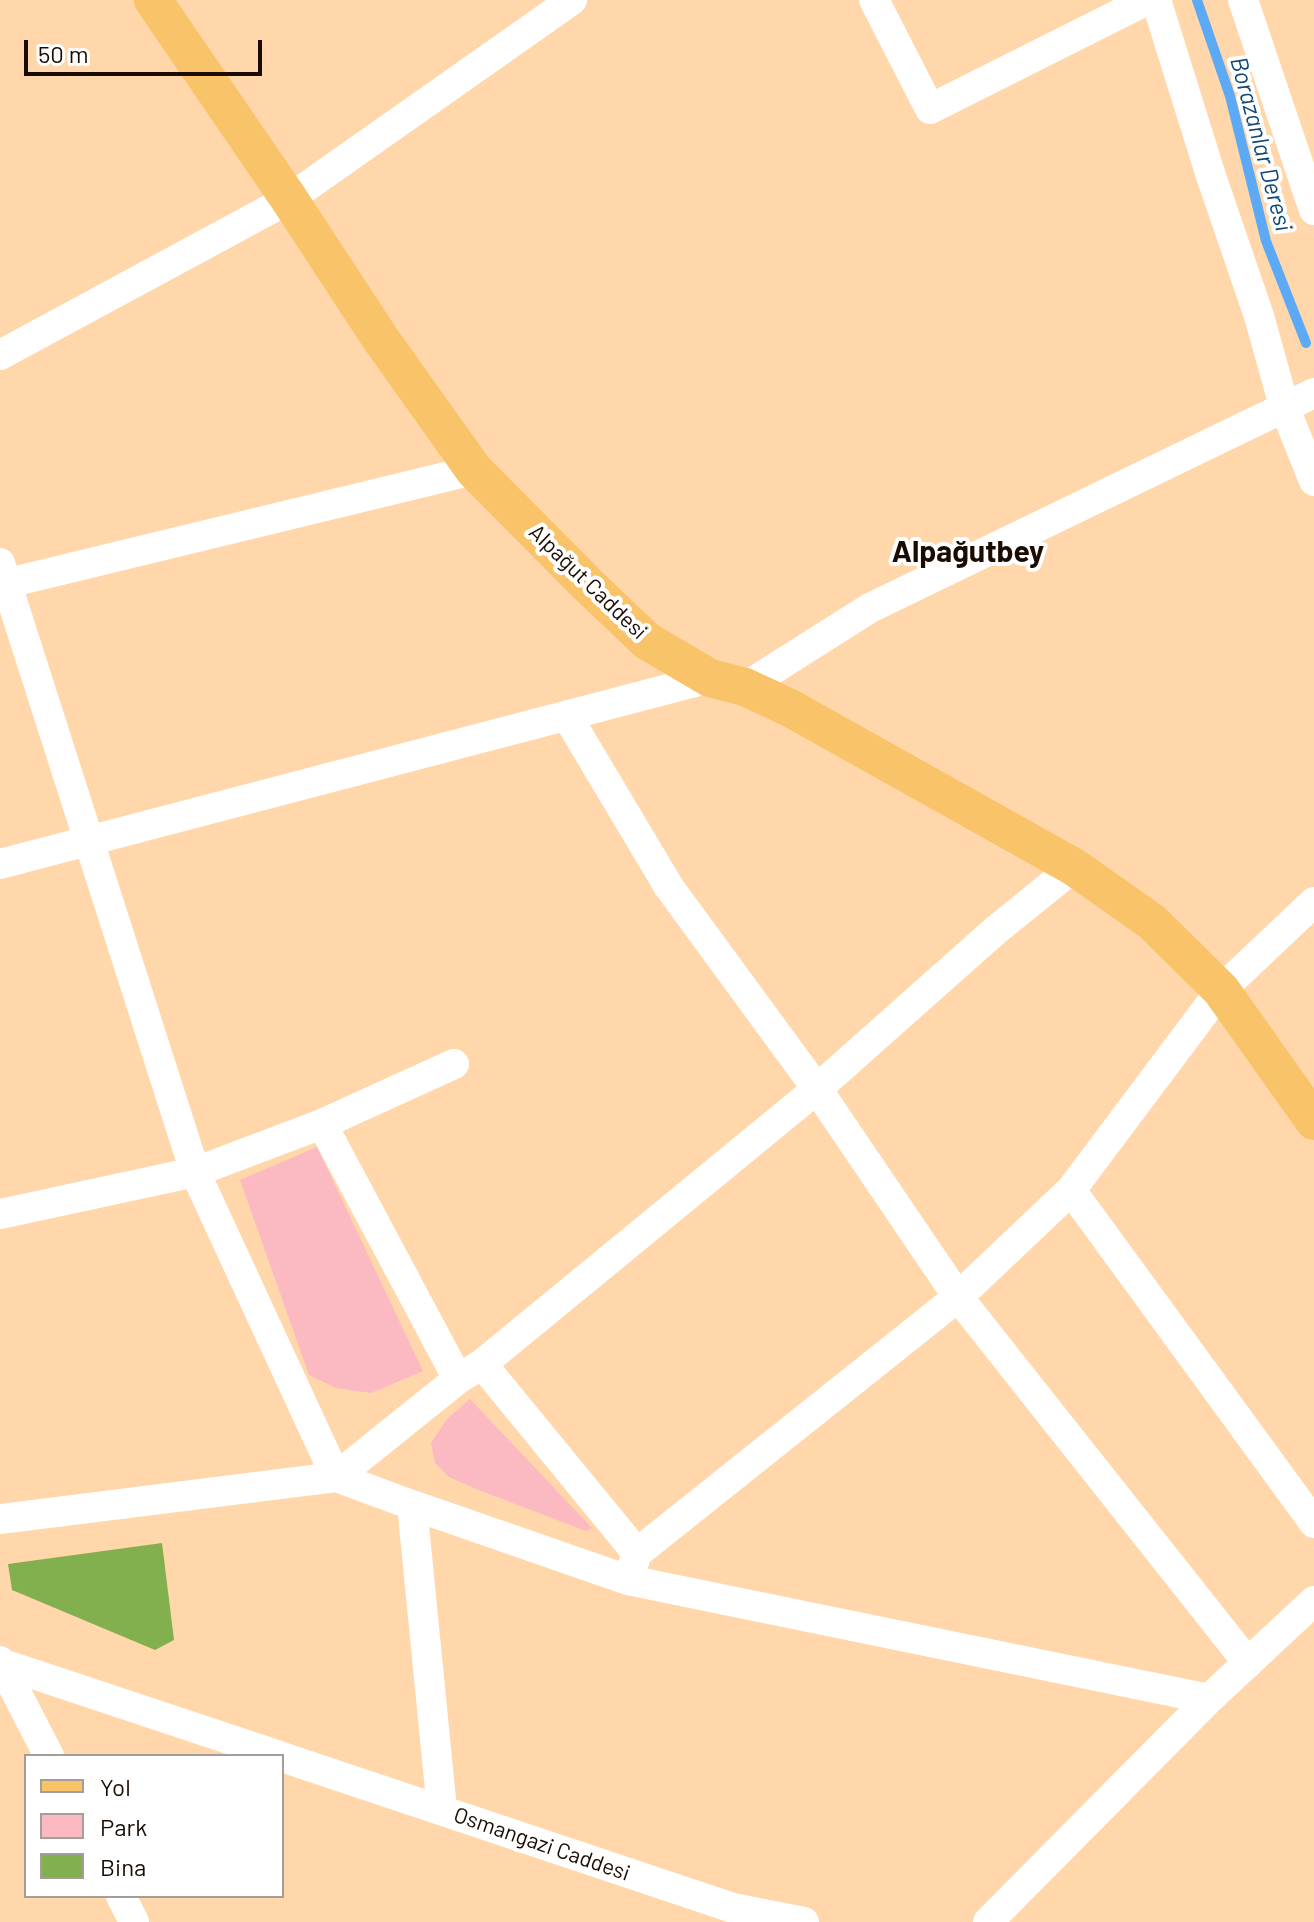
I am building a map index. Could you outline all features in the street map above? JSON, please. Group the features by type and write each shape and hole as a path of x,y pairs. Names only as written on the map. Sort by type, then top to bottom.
{"main road":[{"name":"Alpağut Caddesi","path":"153,0 380,338 474,470 647,641 727,682 790,708 1074,867 1152,922 1221,990 1314,1121"}],"street":[{"path":"0,355 289,199 572,0"},
{"path":"874,0 930,109 1147,0"},
{"path":"1156,0 1259,316 1284,406 1314,481"},
{"path":"1243,0 1314,210"},
{"path":"0,864 567,716 727,682 870,608 1314,393"},
{"path":"336,1477 195,1172 87,842 4,573 474,470"},
{"path":"567,716 669,887 817,1089 958,1297 1248,1663"},
{"path":"336,1477 470,1372 817,1089 996,930 1074,867"},
{"path":"632,1566 958,1297 1071,1190 1221,990 1314,902"},
{"path":"0,1214 195,1172 322,1124 454,1064"},
{"path":"322,1124 470,1372 632,1566"},
{"path":"1071,1190 1314,1523"},
{"path":"0,1519 336,1477 412,1505 632,1566 1209,1699"},
{"path":"412,1505 442,1810"},
{"path":"988,1922 1209,1699 1314,1601"},
{"path":"1,1662 48,1754"},
{"name":"Osmangazi Caddesi","path":"1,1662 275,1754"},
{"name":"Osmangazi Caddesi","path":"284,1757 733,1908 804,1922"},
{"path":"122,1898 134,1922"}],"green space":[{"path":"317,1147 423,1371 371,1393 336,1388 309,1375 240,1180"},
{"path":"470,1399 592,1528 586,1531 481,1491 449,1477 435,1463 431,1443 447,1419"}],"building":[{"path":"162,1543 174,1640 155,1650 12,1590 8,1564"}],"waterway":[{"name":"Borazanlar Deresi","path":"1197,0 1230,96 1266,241 1306,343"}],"district":[{"name":"Alpağutbey","path":"968,552"}]}
